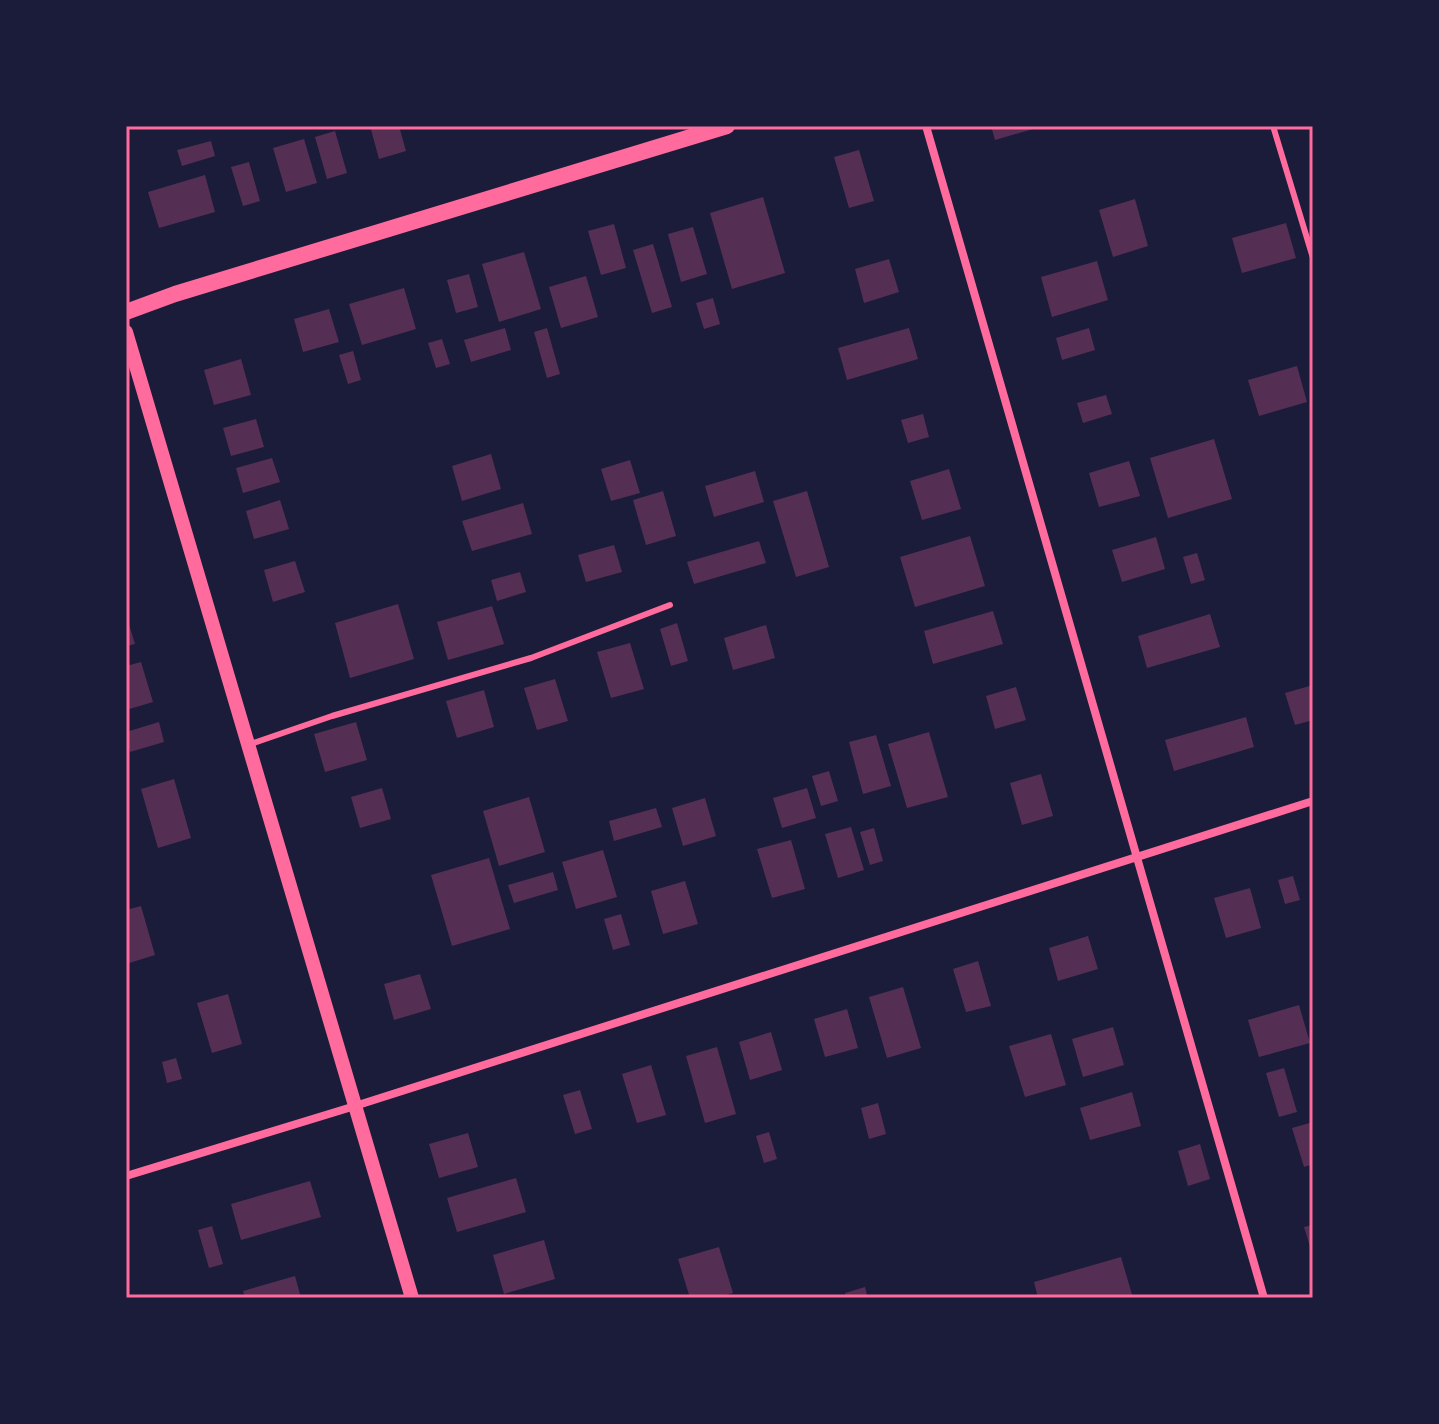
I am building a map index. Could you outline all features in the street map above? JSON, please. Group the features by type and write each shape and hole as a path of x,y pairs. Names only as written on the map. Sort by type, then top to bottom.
{"main road":[{"path":"126,312 175,294 727,126"}],"street":[{"path":"926,126 1264,1298"},
{"path":"126,332 412,1298"},
{"path":"126,1176 1313,801"}],"lane":[{"path":"1273,126 1313,258"},
{"path":"248,745 332,716 531,658 670,605"}],"building":[{"path":"370,126 399,126 406,151 379,159"},
{"path":"991,126 1032,126 1033,129 995,140"},
{"path":"335,131 347,173 327,179 315,137"},
{"path":"304,139 317,183 286,192 273,148"},
{"path":"211,141 215,156 182,166 177,150"},
{"path":"859,150 874,201 849,208 834,157"},
{"path":"249,162 260,201 243,206 231,167"},
{"path":"205,175 215,212 159,228 148,192"},
{"path":"763,197 785,273 732,289 710,213"},
{"path":"1135,199 1148,246 1113,257 1099,210"},
{"path":"1286,223 1296,258 1242,273 1232,238"},
{"path":"614,224 626,268 601,275 588,231"},
{"path":"693,227 707,274 681,282 668,234"},
{"path":"653,244 672,307 652,313 633,250"},
{"path":"524,252 541,309 499,322 482,264"},
{"path":"889,259 899,292 864,303 855,269"},
{"path":"1097,261 1108,300 1052,317 1041,277"},
{"path":"469,274 478,307 456,313 447,280"},
{"path":"586,276 598,317 561,328 549,287"},
{"path":"404,288 416,329 362,345 349,304"},
{"path":"713,298 720,324 704,329 696,303"},
{"path":"329,309 339,342 303,352 294,319"},
{"path":"505,328 511,350 471,362 464,340"},
{"path":"547,328 560,374 547,378 534,332"},
{"path":"909,328 918,359 847,380 838,348"},
{"path":"1089,328 1095,350 1062,360 1056,338"},
{"path":"442,339 450,364 436,368 428,343"},
{"path":"353,351 361,380 348,384 339,355"},
{"path":"241,359 251,395 214,405 204,370"},
{"path":"1297,366 1307,402 1259,416 1248,380"},
{"path":"1106,395 1112,414 1083,423 1077,403"},
{"path":"923,414 929,437 908,443 901,420"},
{"path":"256,419 264,447 231,456 223,428"},
{"path":"1214,439 1232,499 1168,518 1150,458"},
{"path":"491,454 501,489 462,501 452,466"},
{"path":"272,458 280,482 243,493 236,468"},
{"path":"630,460 640,493 611,501 601,469"},
{"path":"1129,461 1140,496 1099,507 1089,473"},
{"path":"949,469 961,509 922,520 910,481"},
{"path":"755,471 764,502 714,517 705,486"},
{"path":"663,491 676,536 646,545 633,500"},
{"path":"807,491 829,567 796,577 773,501"},
{"path":"280,500 289,529 254,539 246,511"},
{"path":"523,503 532,534 472,551 462,521"},
{"path":"970,536 985,586 915,607 900,557"},
{"path":"1156,537 1165,569 1122,582 1112,550"},
{"path":"759,541 766,563 694,584 687,562"},
{"path":"614,545 622,572 586,582 578,555"},
{"path":"1197,553 1205,580 1191,584 1183,557"},
{"path":"295,561 305,592 273,602 264,570"},
{"path":"520,572 526,592 497,601 491,580"},
{"path":"398,604 414,659 350,678 335,623"},
{"path":"492,606 504,644 448,660 437,622"},
{"path":"993,611 1003,644 933,664 924,631"},
{"path":"1210,614 1220,647 1147,668 1138,636"},
{"path":"126,615 135,644 126,646"},
{"path":"677,623 688,661 671,666 660,629"},
{"path":"766,625 775,658 733,670 724,638"},
{"path":"630,643 644,689 611,698 597,652"},
{"path":"141,662 153,702 126,710 126,666"},
{"path":"555,679 568,721 537,730 524,688"},
{"path":"1313,685 1313,720 1295,725 1285,693"},
{"path":"1016,687 1026,720 995,729 986,696"},
{"path":"484,690 494,727 457,738 446,701"},
{"path":"1246,717 1254,747 1174,771 1165,740"},
{"path":"159,722 164,742 130,752 126,732"},
{"path":"356,722 367,760 325,772 314,734"},
{"path":"929,732 948,797 907,808 888,744"},
{"path":"876,735 891,786 863,794 849,742"},
{"path":"829,771 838,801 821,806 812,776"},
{"path":"1041,774 1053,816 1022,825 1010,783"},
{"path":"174,779 191,838 158,848 141,789"},
{"path":"382,788 391,819 360,828 351,797"},
{"path":"807,788 816,818 782,828 773,798"},
{"path":"529,797 545,852 499,866 483,811"},
{"path":"705,798 716,836 683,846 672,808"},
{"path":"656,808 662,827 614,841 609,821"},
{"path":"851,827 864,870 838,878 825,834"},
{"path":"874,828 883,861 870,865 860,832"},
{"path":"791,840 805,889 772,898 757,849"},
{"path":"603,850 617,897 576,909 562,862"},
{"path":"489,858 510,929 452,946 431,875"},
{"path":"553,872 558,890 514,903 508,885"},
{"path":"1293,876 1300,900 1285,904 1278,880"},
{"path":"685,881 698,924 663,934 651,891"},
{"path":"1250,888 1261,928 1226,938 1214,898"},
{"path":"141,906 155,955 126,964 126,910"},
{"path":"621,914 630,945 613,950 604,919"},
{"path":"1088,936 1098,969 1058,981 1049,948"},
{"path":"978,961 991,1006 966,1012 953,969"},
{"path":"420,974 431,1009 394,1020 384,984"},
{"path":"903,987 921,1048 887,1058 869,997"},
{"path":"228,994 242,1044 212,1053 197,1003"},
{"path":"1299,1005 1310,1043 1259,1057 1248,1020"},
{"path":"847,1009 858,1048 825,1057 814,1019"},
{"path":"1113,1027 1124,1065 1083,1077 1072,1039"},
{"path":"771,1032 782,1070 750,1080 739,1042"},
{"path":"1051,1034 1066,1085 1025,1097 1009,1046"},
{"path":"717,1047 736,1114 705,1123 686,1056"},
{"path":"176,1058 182,1079 167,1083 162,1062"},
{"path":"651,1065 666,1115 637,1123 622,1074"},
{"path":"1284,1068 1297,1112 1279,1117 1266,1073"},
{"path":"580,1090 592,1129 575,1134 563,1095"},
{"path":"1132,1092 1141,1126 1090,1140 1080,1108"},
{"path":"878,1103 886,1134 869,1139 861,1108"},
{"path":"1313,1122 1313,1164 1304,1167 1292,1128"},
{"path":"769,1132 777,1159 764,1163 756,1136"},
{"path":"468,1133 478,1167 439,1178 429,1144"},
{"path":"1200,1144 1210,1179 1188,1186 1178,1151"},
{"path":"516,1178 526,1212 457,1232 447,1198"},
{"path":"310,1181 321,1217 241,1240 231,1204"},
{"path":"1313,1225 1313,1253 1312,1253 1304,1227"},
{"path":"212,1226 223,1264 209,1268 198,1230"},
{"path":"544,1240 555,1279 504,1294 493,1255"},
{"path":"719,1247 733,1293 716,1298 690,1298 678,1259"},
{"path":"1121,1257 1133,1298 1038,1298 1034,1282"},
{"path":"295,1276 301,1298 245,1298 243,1291"},
{"path":"865,1287 868,1298 846,1298 845,1293"}]}
